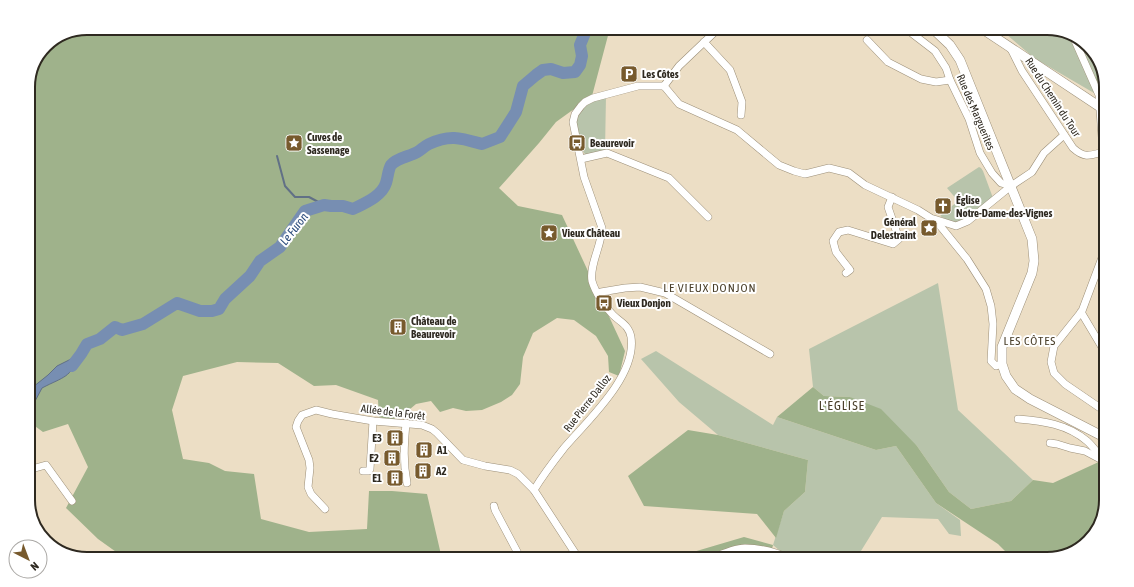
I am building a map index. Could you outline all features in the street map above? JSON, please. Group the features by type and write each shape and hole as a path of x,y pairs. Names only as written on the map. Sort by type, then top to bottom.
{"main road":[{"path":"939,35 950,45 960,60 1032,239 1034,261 1029,282 1002,347 1002,364 1006,376 1015,389 1030,399 1099,434"},
{"path":"991,35 1099,106"}],"street":[{"path":"712,35 679,66 664,86 679,104 736,130 779,165 794,172 805,174 829,168 849,173 865,185 932,218 956,226 968,221 1011,186 1032,172 1044,153 1064,135"},
{"name":"Rue des Marguerites","path":"914,35 934,51 946,68 950,80 969,119 980,153 992,173 1001,183 1011,186"},
{"path":"867,40 888,62 922,79 936,82 950,80"},
{"path":"704,42 730,70 742,102 741,115"},
{"path":"1077,45 1099,93"},
{"name":"Rue du Chemin du Tour","path":"1011,49 1022,71 1073,148 1084,156 1091,156 1099,153"},
{"name":"Rue Pierre Dalloz","path":"534,490 565,448 612,392 625,370 631,349 631,335 626,325 622,320 614,316 594,286 592,271 602,236 602,228 584,177 573,122 575,114 585,102 593,98 638,86 664,86"},
{"path":"581,160 607,153 669,178 708,217"},
{"path":"846,273 850,270 836,252 833,241 840,232 848,230 893,244 899,239 888,207 892,197"},
{"path":"932,218 956,245 986,289 992,306 994,324 991,362 996,366 1002,364"},
{"path":"1099,265 1081,312 1054,346 1051,362 1054,373 1065,384 1099,407"},
{"path":"598,294 601,292 625,288 640,287 665,293 770,354"},
{"path":"1081,312 1099,342"},
{"name":"Allée de la Forêt","path":"325,509 311,494 308,487 310,468 309,460 296,427 302,415 316,410 373,421 422,425 432,429 463,460 515,472 534,490"},
{"path":"1018,419 1037,420 1066,427 1088,441 1099,454"},
{"path":"363,471 369,471 370,469 373,421"},
{"path":"406,423 403,462 407,483"},
{"path":"1050,443 1085,451 1099,458"},
{"path":"35,468 46,465 72,501"},
{"path":"534,490 574,552"},
{"path":"494,506 517,552"},
{"path":"728,552 744,548 770,552"}],"green space":[{"path":"87,35 608,35 592,96 556,122 499,188 518,206 562,215 625,351 619,376 609,372 608,356 596,336 574,320 557,318 533,333 523,357 520,384 512,395 501,402 482,410 466,411 453,408 440,412 431,401 416,404 403,415 391,420 379,417 378,400 336,385 314,386 278,363 237,362 183,376 172,410 183,459 209,463 225,471 254,474 261,519 309,532 367,529 369,491 427,494 440,552 116,552 98,539 66,508 88,467 68,424 43,432 35,426 35,83 40,64 46,55 61,42 77,36"},
{"path":"1007,35 1047,35 1070,40 1086,53 1094,64 1096,71 1096,81 1099,83 1099,96 1034,58"},
{"path":"1096,71 1098,77 1099,82 1096,81"},
{"path":"606,96 605,151 586,155 582,149 578,133 577,116 581,108 592,101"},
{"path":"979,167 983,171 993,198 966,220 955,224 940,216 958,201 947,188"},
{"path":"938,283 958,410 1033,480 1011,501 971,509 949,492 917,446 850,397 824,396 813,387 809,349"},
{"path":"656,351 773,425 777,417 876,450 896,446 936,503 960,520 961,536 949,534 938,519 882,517 860,552 782,552 773,545 784,511 805,492 808,460 718,435 679,402 641,359"},
{"path":"813,387 824,396 850,397 881,409 917,446 949,492 971,509 1011,501 1033,480 1053,483 1099,462 1099,500 1096,517 1094,523 1086,534 1070,547 1054,552 1006,552 998,544 936,503 896,446 876,450 777,417"},
{"path":"688,430 718,435 808,460 805,492 784,511 776,538 757,514 644,506 628,476"},
{"path":"744,537 773,545 772,549 744,545 725,552 693,552"}],"water":[{"path":"81,354 69,373 61,379 42,388 35,401 35,385 57,366"}],"waterway":[{"name":"Le Furon","path":"72,366 87,344 100,339 115,327 122,330 143,324 177,303 200,311 212,311 219,309 225,299 250,276 260,261 280,247 305,211 324,205 343,206 353,209 368,202 384,188 389,169 391,165 398,160 415,153 429,144 443,139 456,138 482,144 500,137 516,112 523,86 543,70 551,69 563,73 575,72 580,65 582,56 580,45 584,35"},
{"path":"277,156 285,186 295,197 309,197 324,205"}],"place":[{"name":"Les Côtes","path":"629,74"},
{"name":"Cuves de Sassenage","path":"294,143"},
{"name":"Beaurevoir","path":"577,143"},
{"name":"Église Notre-Dame-des-Vignes","path":"943,206"},
{"name":"Général Delestraint","path":"929,228"},
{"name":"Vieux Château","path":"549,233"},
{"name":"Vieux Donjon","path":"604,303"},
{"name":"Château de Beaurevoir","path":"398,327"},
{"name":"E3","path":"395,438"},
{"name":"A1","path":"424,450"},
{"name":"E2","path":"392,458"},
{"name":"A2","path":"423,471"},
{"name":"E1","path":"395,478"}],"district":[{"name":"LE VIEUX DONJON","path":"710,288"},
{"name":"LES CÔTES","path":"1030,341"},
{"name":"L'ÉGLISE","path":"842,405"}]}
